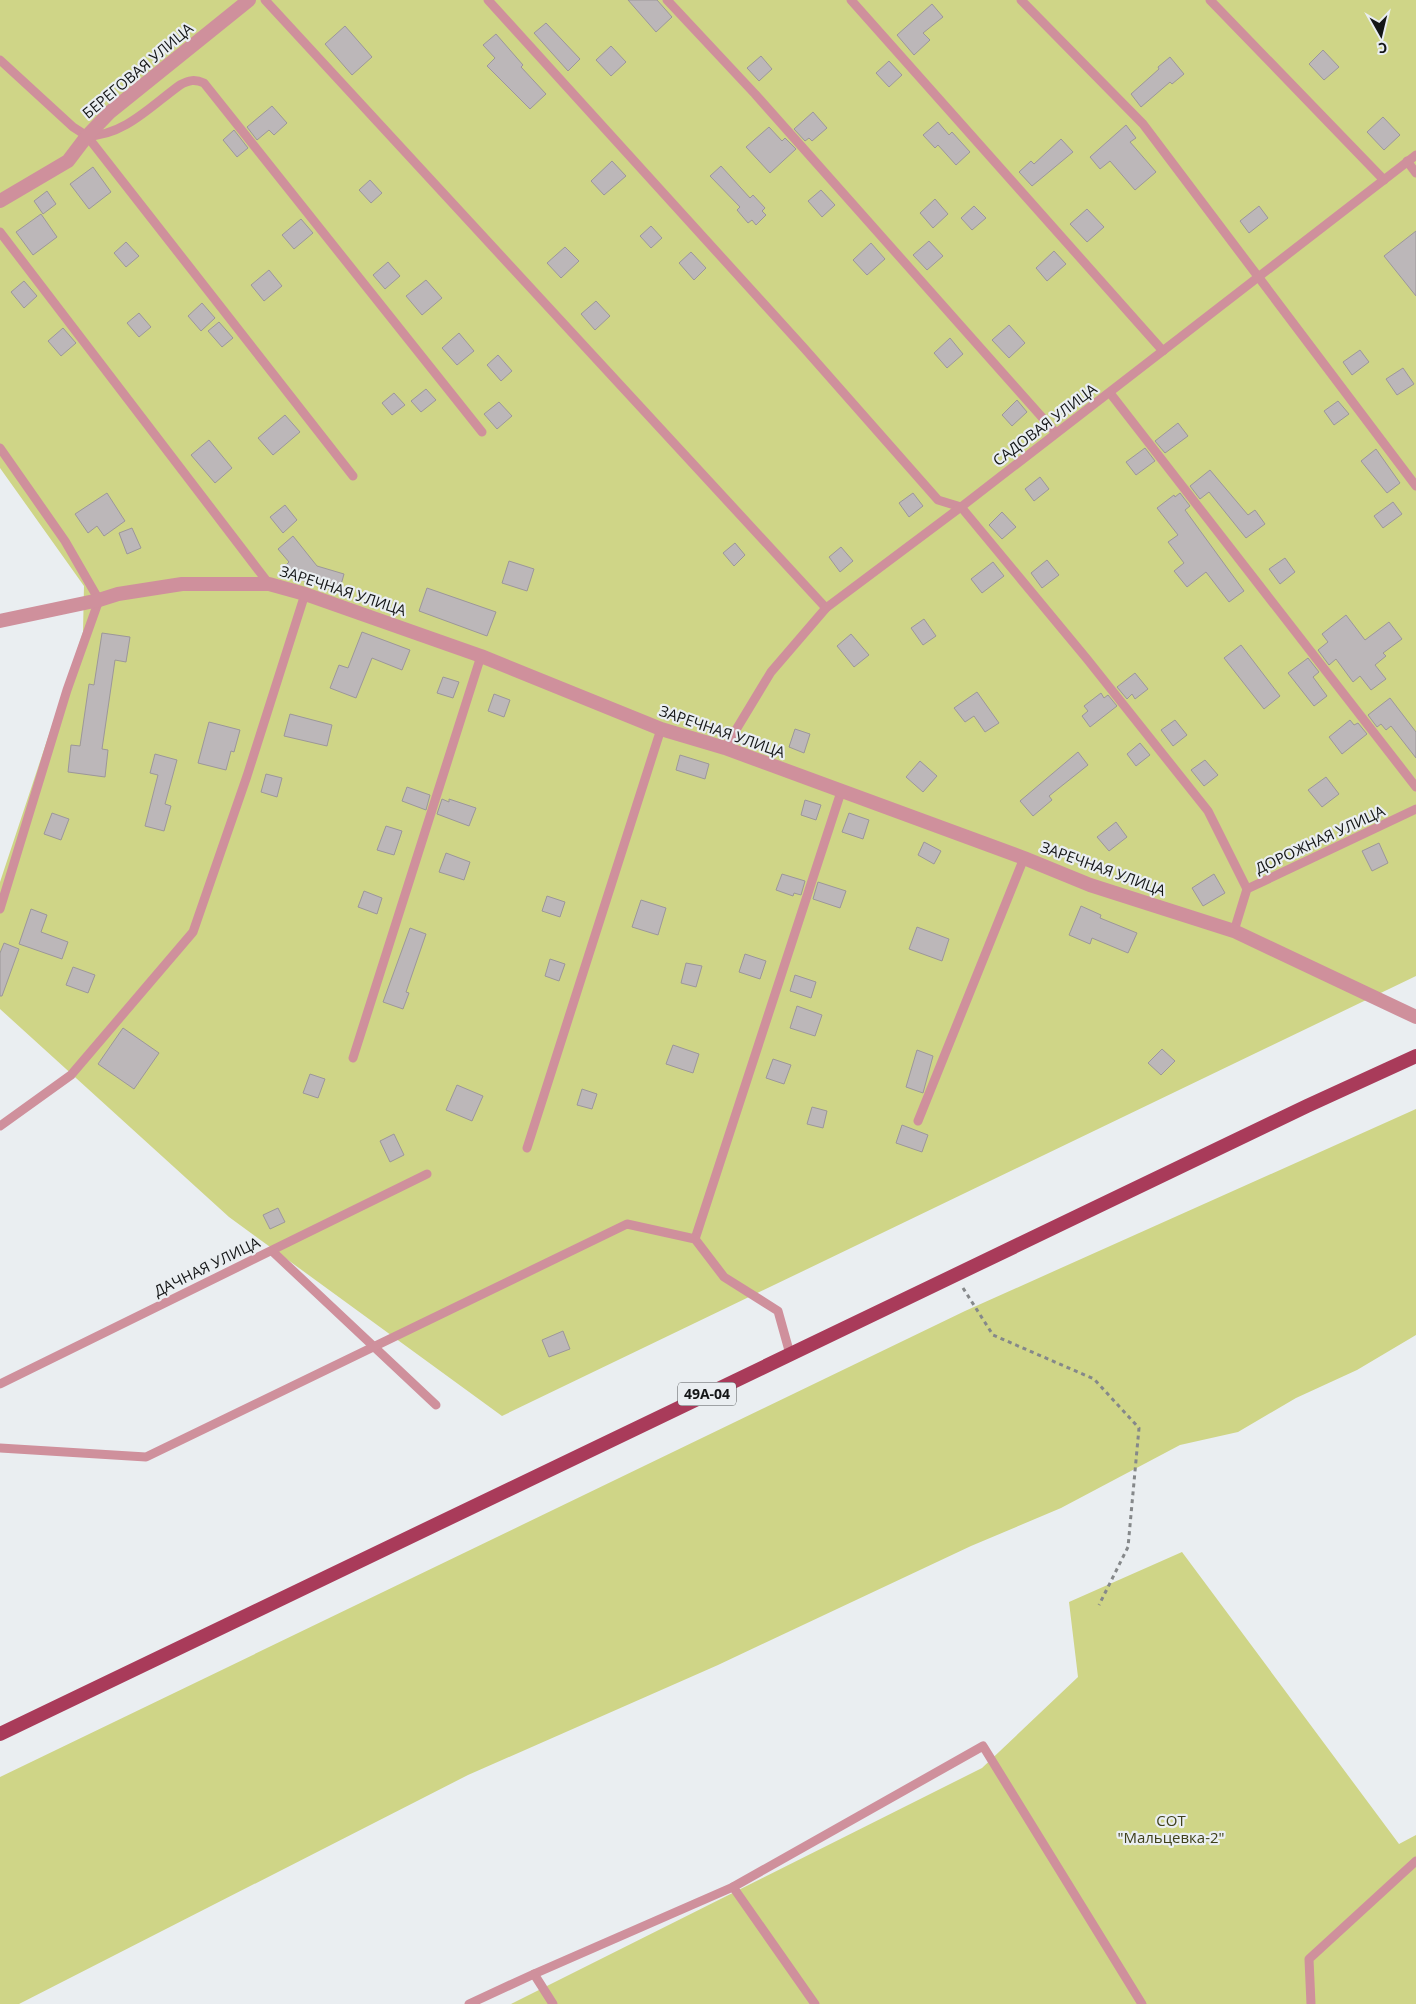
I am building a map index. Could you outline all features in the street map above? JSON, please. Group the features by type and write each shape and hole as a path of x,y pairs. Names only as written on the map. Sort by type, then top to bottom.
{"main road":[{"name":"49А-04","path":"0,1734 1298,1110 1416,1056"}],"street":[{"name":"БЕРЕГОВАЯ УЛИЦА","path":"0,200 68,161 87,136 110,112 249,0"},
{"name":"ЗАРЕЧНАЯ УЛИЦА","path":"0,621 99,600 118,594 182,584 269,584 305,594 481,656 661,729 725,748 1024,858 1090,885 1234,930 1416,1017"}],"lane":[{"path":"265,0 826,608"},
{"path":"488,0 804,348 938,500 961,507 1088,659 1208,811 1247,889"},
{"path":"667,0 755,94 1056,433"},
{"path":"851,0 1163,351"},
{"path":"1021,0 1143,124 1416,486"},
{"path":"1210,0 1384,180"},
{"path":"0,60 73,128 87,136 353,476"},
{"path":"87,136 99,136 121,128 189,80 198,80 204,83 482,432"},
{"name":"САДОВАЯ УЛИЦА","path":"725,748 771,672 826,608 1110,393 1416,155"},
{"path":"1407,162 1416,173"},
{"path":"0,232 269,584"},
{"path":"1110,393 1416,786"},
{"path":"0,448 65,541 99,600 67,690 0,909"},
{"path":"0,1126 71,1075 193,932 248,776 305,594"},
{"path":"353,1058 481,656"},
{"path":"527,1148 661,729"},
{"path":"695,1239 841,792"},
{"name":"ДОРОЖНАЯ УЛИЦА","path":"1234,930 1247,889 1416,809"},
{"path":"918,1121 1024,858"},
{"name":"ДАЧНАЯ УЛИЦА","path":"0,1384 427,1174"},
{"path":"0,1448 146,1458 627,1224 695,1239 724,1277 778,1311 790,1354"},
{"path":"272,1251 436,1405"},
{"path":"469,2004 732,1886 983,1746 1142,2004"},
{"path":"1311,2004 1309,1959 1414,1866"},
{"path":"732,1886 815,2004"},
{"path":"534,1974 553,2004"}],"path":[{"path":"955,1275 993,1336 1094,1379 1139,1428 1128,1547 1099,1605"}],"green space":[{"path":"0,0 1416,0 1416,976 502,1416 229,1217 0,1009 0,882 83,632 84,586 0,468"},
{"path":"1416,1109 1416,1335 1357,1370 1296,1398 1238,1432 1180,1445 1061,1508 971,1546 718,1665 468,1775 19,2004 0,2004 0,1777 965,1311"},
{"name":"СОТ \"Мальцевка-2\"","path":"1182,1552 1399,1844 1416,1835 1416,2004 511,2004 982,1768 1078,1677 1069,1602"}],"building":[{"path":"628,0 657,0 672,17 656,32"},
{"path":"932,4 943,17 923,33 930,40 914,55 897,35"},
{"path":"546,23 580,59 568,71 534,33"},
{"path":"345,26 372,57 352,75 325,44"},
{"path":"496,34 523,65 521,67 546,94 530,109 487,66 495,58 483,45"},
{"path":"611,46 626,62 611,76 596,60"},
{"path":"1323,50 1339,67 1324,80 1309,64"},
{"path":"761,56 772,69 759,81 747,68"},
{"path":"1170,57 1184,74 1172,84 1170,82 1141,107 1131,94"},
{"path":"889,61 902,75 889,87 876,73"},
{"path":"272,106 287,123 274,135 269,130 257,140 247,127"},
{"path":"813,112 827,128 812,141 809,138 805,141 794,129"},
{"path":"1383,117 1400,135 1384,150 1367,132"},
{"path":"938,122 949,135 952,132 970,152 956,165 938,145 935,148 923,135"},
{"path":"1126,125 1136,138 1130,142 1156,172 1135,190 1110,161 1100,169 1090,157"},
{"path":"769,127 782,141 785,138 796,149 770,173 746,147"},
{"path":"234,130 248,148 237,157 223,140"},
{"path":"1061,139 1073,152 1032,186 1019,172 1031,161 1034,164"},
{"path":"612,161 626,176 604,195 591,181"},
{"path":"721,166 750,198 753,195 765,208 762,211 766,215 756,225 752,220 748,223 737,210 740,207 710,176"},
{"path":"93,167 111,192 89,209 70,184"},
{"path":"370,180 382,193 371,203 359,190"},
{"path":"821,190 835,205 822,217 808,201"},
{"path":"47,191 56,204 43,214 34,201"},
{"path":"935,199 948,214 933,228 920,213"},
{"path":"974,206 986,218 972,230 961,218"},
{"path":"1259,206 1268,218 1249,233 1240,221"},
{"path":"1087,209 1104,227 1087,242 1070,224"},
{"path":"41,214 57,237 33,255 16,232"},
{"path":"301,219 313,233 294,249 282,235"},
{"path":"651,226 662,238 651,248 640,236"},
{"path":"1416,231 1416,296 1384,256"},
{"path":"929,241 943,256 927,270 913,255"},
{"path":"126,242 139,256 126,267 114,253"},
{"path":"871,243 885,259 867,275 853,260"},
{"path":"565,247 579,261 561,278 547,263"},
{"path":"1054,251 1066,264 1047,281 1036,268"},
{"path":"691,252 706,268 694,280 679,263"},
{"path":"388,262 400,276 385,289 373,275"},
{"path":"269,270 282,286 264,301 251,285"},
{"path":"426,280 442,298 422,315 406,296"},
{"path":"24,281 37,296 24,308 11,292"},
{"path":"596,301 610,316 595,330 581,314"},
{"path":"202,303 215,318 201,331 188,316"},
{"path":"139,313 151,327 139,337 127,323"},
{"path":"219,322 233,338 222,347 208,331"},
{"path":"1009,325 1025,343 1009,358 992,340"},
{"path":"63,328 76,343 61,356 48,341"},
{"path":"459,333 474,351 457,365 442,348"},
{"path":"950,338 963,354 947,368 934,353"},
{"path":"1360,350 1369,362 1352,375 1343,362"},
{"path":"498,355 512,371 501,381 487,365"},
{"path":"1403,368 1414,384 1397,395 1386,379"},
{"path":"426,389 436,400 421,412 411,401"},
{"path":"394,393 405,405 392,415 382,403"},
{"path":"1017,400 1027,412 1012,426 1002,415"},
{"path":"1338,401 1349,414 1334,425 1324,411"},
{"path":"499,402 512,416 497,429 484,414"},
{"path":"285,415 300,432 273,455 258,438"},
{"path":"1178,423 1188,436 1165,453 1155,441"},
{"path":"209,440 232,468 215,483 191,455"},
{"path":"1145,448 1155,461 1136,475 1126,462"},
{"path":"1376,449 1400,483 1387,493 1361,461"},
{"path":"1210,470 1248,515 1255,510 1265,524 1246,538 1209,492 1200,499 1190,486"},
{"path":"1040,477 1049,489 1034,501 1025,489"},
{"path":"107,493 125,521 104,536 97,526 88,533 75,514"},
{"path":"913,493 923,506 909,517 899,503"},
{"path":"1180,493 1190,506 1185,510 1244,591 1229,602 1206,572 1187,587 1174,571 1184,563 1168,542 1178,535 1157,508 1174,495 1175,497"},
{"path":"1393,502 1402,514 1383,528 1374,516"},
{"path":"285,505 297,520 283,533 270,517"},
{"path":"1002,512 1016,527 1002,539 989,525"},
{"path":"132,528 141,548 127,554 119,533"},
{"path":"293,536 317,566 344,574 339,592 298,579 286,565 289,562 278,549"},
{"path":"735,543 745,555 734,566 723,553"},
{"path":"841,547 853,561 840,572 829,557"},
{"path":"1285,558 1295,572 1280,584 1269,569"},
{"path":"1047,560 1059,575 1042,588 1031,573"},
{"path":"509,561 534,569 527,591 502,583"},
{"path":"993,562 1004,576 982,593 971,579"},
{"path":"427,588 496,612 487,636 419,611"},
{"path":"1346,615 1365,640 1389,622 1402,639 1383,653 1386,656 1375,665 1386,679 1371,690 1360,676 1353,682 1336,659 1329,665 1318,650 1328,642 1322,634"},
{"path":"924,619 936,636 923,645 911,628"},
{"path":"362,632 410,650 402,670 372,658 356,698 330,688 339,665 348,668"},
{"path":"102,633 130,637 126,662 115,660 102,749 108,750 105,777 68,772 71,745 80,746 89,684 94,685"},
{"path":"851,634 869,655 854,667 837,646"},
{"path":"1241,645 1280,696 1264,709 1224,658"},
{"path":"1308,658 1319,672 1313,677 1327,696 1314,706 1288,673"},
{"path":"1135,673 1148,689 1135,699 1132,694 1127,699 1117,687"},
{"path":"443,677 459,682 453,698 437,693"},
{"path":"977,692 999,723 985,732 974,716 965,722 954,708"},
{"path":"1101,693 1104,698 1108,695 1117,706 1090,727 1082,716 1088,711 1084,706"},
{"path":"494,694 510,700 504,717 488,711"},
{"path":"1390,698 1416,732 1416,758 1391,726 1386,730 1381,724 1377,727 1368,715"},
{"path":"290,714 332,725 327,746 284,736"},
{"path":"1175,720 1187,735 1173,746 1161,730"},
{"path":"1350,720 1354,725 1358,723 1367,734 1342,754 1329,737"},
{"path":"209,722 240,730 234,752 231,751 226,770 198,763"},
{"path":"795,729 810,734 804,753 789,747"},
{"path":"1140,743 1150,755 1136,766 1127,754"},
{"path":"1078,752 1088,765 1049,796 1052,800 1033,816 1020,801"},
{"path":"155,754 177,760 165,804 171,806 164,831 145,826 158,775 150,773"},
{"path":"680,755 709,764 705,779 676,770"},
{"path":"1205,760 1218,775 1204,786 1191,770"},
{"path":"920,761 937,776 923,792 906,777"},
{"path":"266,774 282,778 277,797 261,792"},
{"path":"1326,777 1339,794 1322,807 1308,790"},
{"path":"407,787 430,795 426,810 402,801"},
{"path":"442,799 449,802 449,799 476,808 469,826 437,814"},
{"path":"805,800 821,805 816,820 801,815"},
{"path":"52,813 69,819 61,840 44,834"},
{"path":"849,813 869,820 863,839 842,832"},
{"path":"1116,822 1127,837 1109,851 1097,837"},
{"path":"386,826 402,831 394,855 377,850"},
{"path":"924,842 941,851 934,864 918,855"},
{"path":"1379,843 1388,863 1372,871 1362,851"},
{"path":"446,853 470,862 464,880 439,872"},
{"path":"782,874 805,881 801,895 794,893 793,896 776,890"},
{"path":"1214,874 1225,893 1203,906 1192,888"},
{"path":"818,882 846,891 840,908 813,899"},
{"path":"364,891 382,898 377,914 358,907"},
{"path":"547,896 565,902 560,917 542,911"},
{"path":"641,900 666,908 658,935 632,927"},
{"path":"1081,906 1101,915 1100,918 1137,933 1128,953 1092,938 1090,944 1069,935"},
{"path":"31,909 47,915 41,932 68,942 62,959 19,944"},
{"path":"917,927 949,939 942,961 909,949"},
{"path":"410,928 426,934 406,992 409,993 403,1009 383,1002"},
{"path":"4,943 19,949 2,996 0,996 0,953"},
{"path":"745,954 766,961 760,979 739,972"},
{"path":"550,959 565,964 559,981 545,976"},
{"path":"686,963 702,966 696,987 681,983"},
{"path":"73,967 95,975 88,993 66,985"},
{"path":"795,975 816,982 811,998 790,991"},
{"path":"797,1006 822,1015 815,1036 790,1028"},
{"path":"123,1028 159,1053 134,1089 98,1064"},
{"path":"673,1045 699,1054 693,1073 666,1064"},
{"path":"1162,1049 1175,1061 1161,1075 1148,1063"},
{"path":"917,1050 933,1056 923,1093 906,1087"},
{"path":"773,1059 791,1065 784,1084 766,1078"},
{"path":"310,1074 325,1079 318,1098 303,1093"},
{"path":"457,1085 483,1096 472,1121 446,1110"},
{"path":"582,1089 597,1094 592,1109 577,1105"},
{"path":"812,1107 827,1111 823,1128 807,1124"},
{"path":"902,1125 928,1135 922,1152 896,1143"},
{"path":"394,1134 404,1155 390,1162 380,1141"},
{"path":"278,1208 285,1222 270,1229 263,1215"},
{"path":"563,1331 570,1349 549,1357 542,1340"}]}
